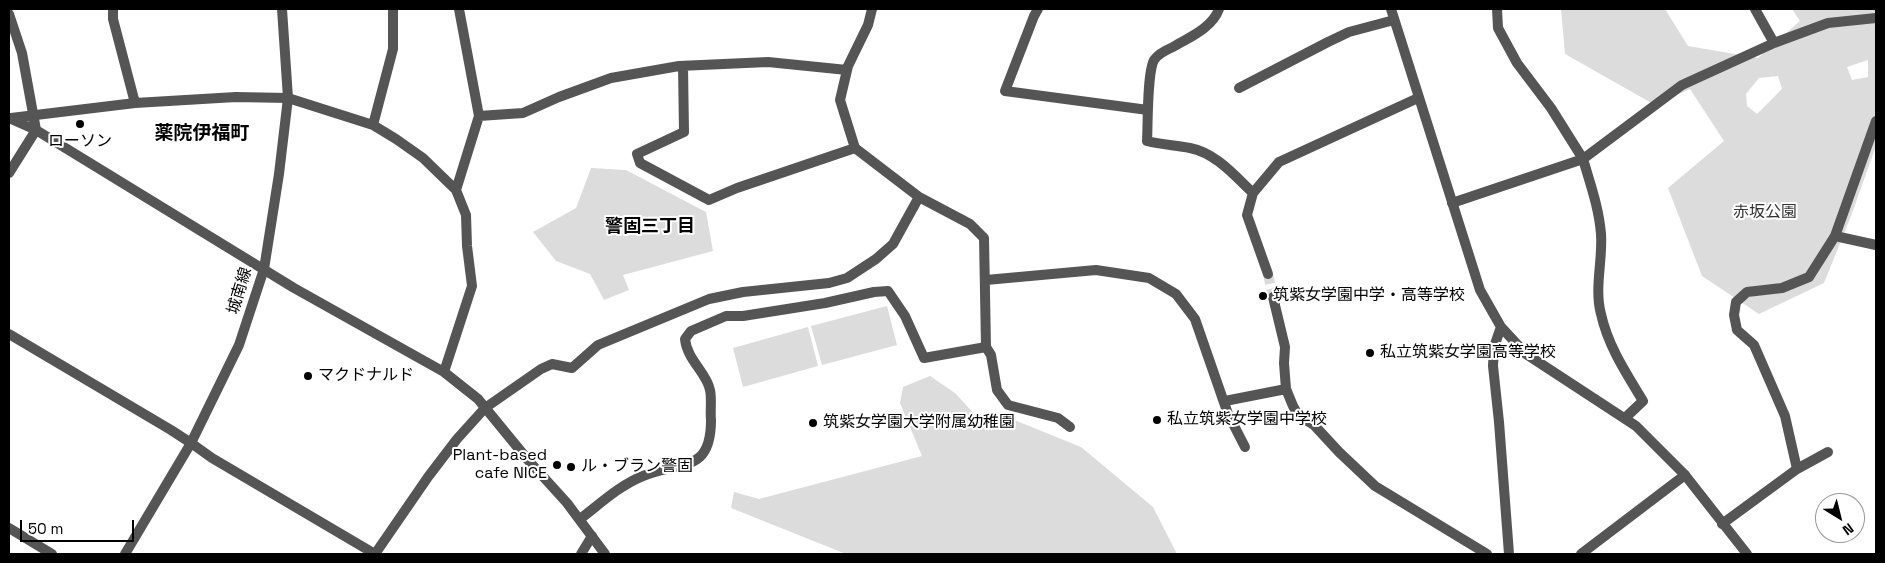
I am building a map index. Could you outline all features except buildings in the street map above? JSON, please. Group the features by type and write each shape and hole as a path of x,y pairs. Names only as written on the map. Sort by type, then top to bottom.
{"street":[{"path":"112,9 134,103"},
{"name":"城南線","path":"125,554 191,443 239,345 264,269 288,98 282,9"},
{"path":"373,125 393,49 393,9"},
{"path":"456,190 479,116 459,9"},
{"path":"872,9 868,25 847,70 840,100 855,148 919,197 970,224 984,238 986,347 991,355 998,390 1008,405 1058,418 1070,427"},
{"path":"1038,9 1005,90 1148,110"},
{"path":"1219,9 1216,18 1198,32 1155,58 1152,65 1148,110 1148,141 1167,146 1191,148 1208,155 1221,163 1253,193"},
{"path":"1391,9 1480,290 1501,327 1526,354 1636,426 1685,474 1747,554"},
{"path":"1497,9 1498,28 1517,63 1551,108 1583,159 1595,198 1601,234 1598,279 1600,312 1613,350 1643,401 1625,418"},
{"path":"1755,9 1774,43"},
{"path":"9,14 22,53 36,130 9,174"},
{"path":"1452,204 1583,159 1682,85 1774,43 1828,23 1876,18"},
{"path":"1239,88 1349,32 1394,20"},
{"path":"479,116 523,113 559,97 611,78 683,66 768,62 847,70"},
{"path":"683,66 684,132 637,154 640,163 709,200 737,188 855,148"},
{"path":"9,118 134,103 236,97 288,98 373,125 423,158 456,190 466,215 467,246 472,286 444,372"},
{"path":"1268,274 1247,215 1253,193 1279,162 1418,98"},
{"path":"9,118 36,130 294,288 444,372 478,399 580,519 605,554"},
{"path":"1797,469 1785,416 1774,389 1754,345 1737,330 1734,315 1736,302 1747,292 1782,288 1808,277 1835,236 1876,120"},
{"path":"9,334 171,430 212,458 375,554 428,477 457,439 485,408 541,369 552,364 572,368 598,344 709,298 743,292 829,283 847,278 876,259 893,244 919,197"},
{"path":"1835,236 1870,242 1876,245"},
{"path":"986,280 1096,270 1149,278 1176,294 1195,319 1228,414 1245,447"},
{"path":"580,519 614,493 644,476 681,467 697,460 707,448 711,435 710,389 686,348 685,339 692,331 726,316 743,316 888,291 905,316 924,358 986,347"},
{"path":"1273,297 1285,347 1286,389 1292,406 1298,415 1314,424 1339,452 1375,486 1487,554"},
{"path":"1501,327 1494,347 1493,366 1509,554"},
{"path":"1225,401 1286,389"},
{"path":"1722,524 1797,469 1828,452"},
{"path":"1580,554 1685,474"},
{"path":"9,528 52,554"},
{"path":"581,554 592,536"}],"green space":[{"name":"赤坂公園","path":"1561,9 1665,9 1688,46 1758,58 1800,21 1792,9 1876,9 1876,146 1824,283 1759,314 1702,276 1668,188 1724,141 1690,89 1655,105 1565,54","holes":["1868,60 1868,77 1852,80 1847,67","1778,76 1782,89 1757,114 1747,106 1746,94 1759,78"]},
{"path":"591,168 626,170 706,212 713,251 623,275 629,290 604,300 590,274 556,261 533,232 576,208"},
{"path":"887,306 897,345 822,365 811,326"},
{"path":"808,327 818,366 743,387 733,348"},
{"path":"930,376 955,393 976,416 1007,417 1081,447 1153,507 1177,554 846,554 731,508 734,492 759,499 922,456 900,403 903,387"}],"tunnel":[{"path":"1268,274 1273,297"}],"place":[{"name":"ローソン","path":"80,124"},
{"name":"筑紫女学園中学・高等学校","path":"1263,296"},
{"name":"私立筑紫女学園高等学校","path":"1370,353"},
{"name":"マクドナルド","path":"308,376"},
{"name":"私立筑紫女学園中学校","path":"1157,420"},
{"name":"筑紫女学園大学附属幼稚園","path":"813,423"},
{"name":"Plant-based cafe NICE","path":"557,465"},
{"name":"ル・ブラン警固","path":"571,467"}],"district":[{"name":"薬院伊福町","path":"202,134"},
{"name":"警固三丁目","path":"650,227"}]}
